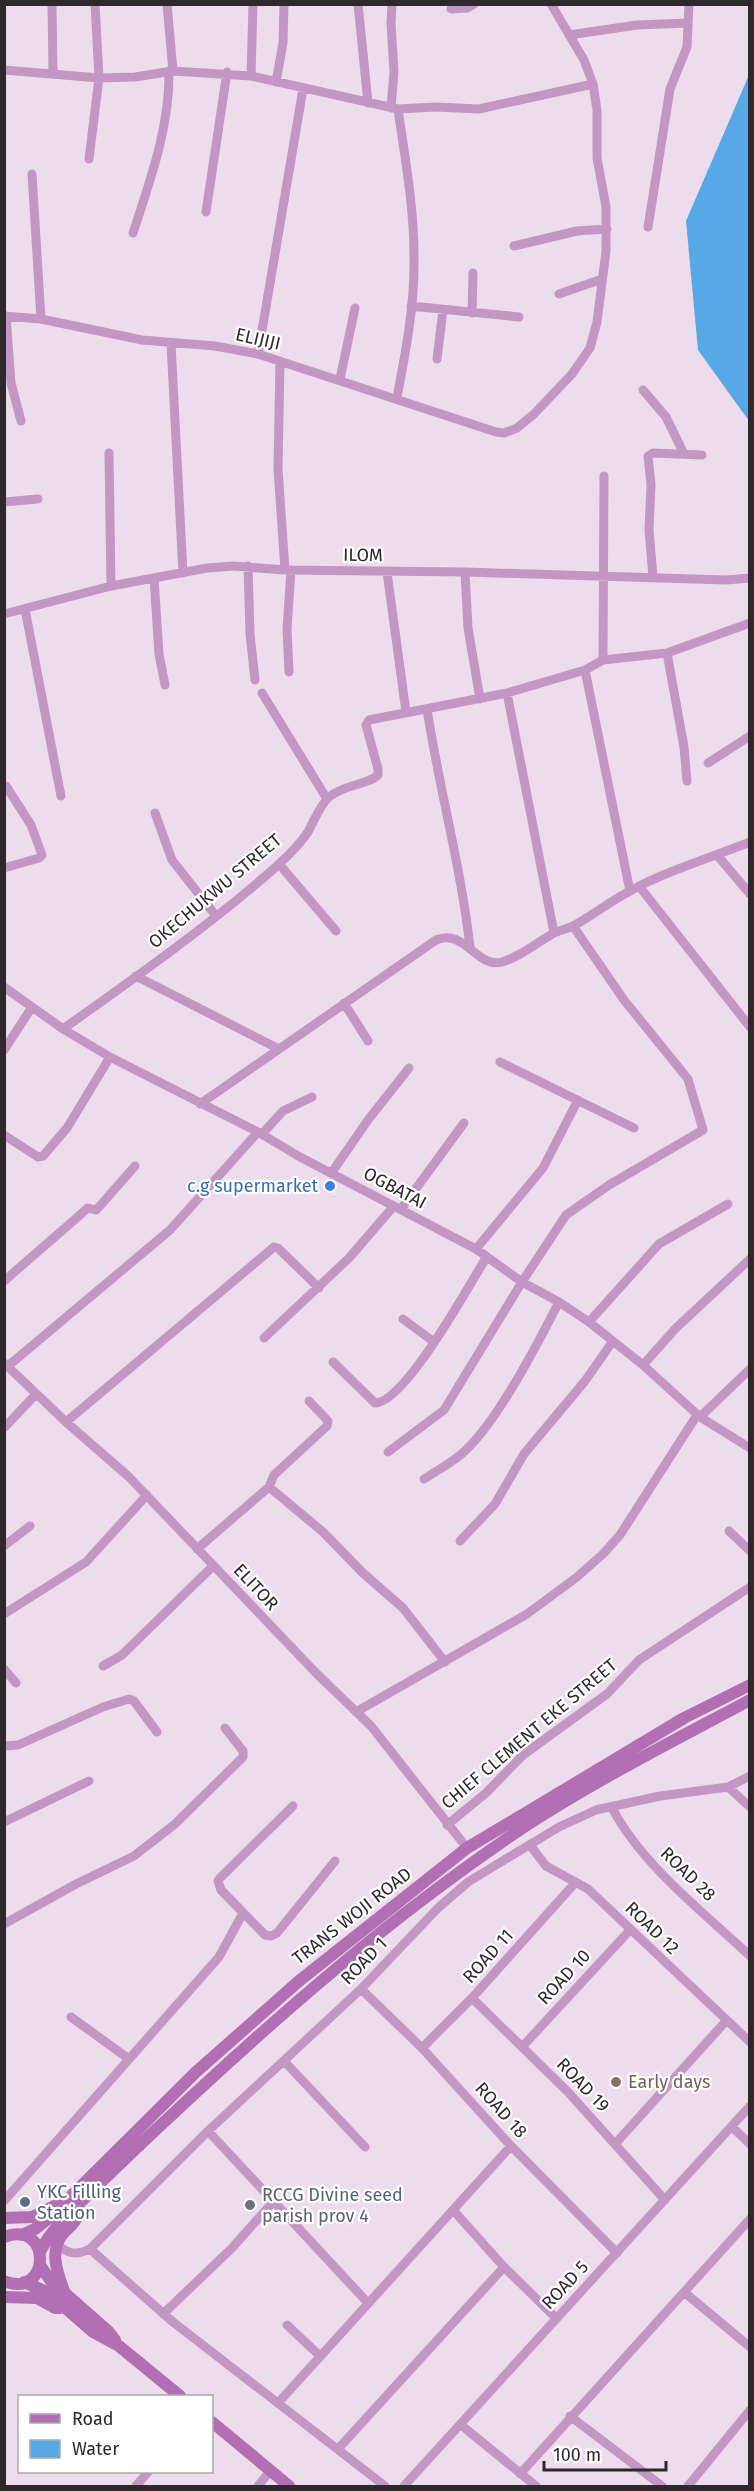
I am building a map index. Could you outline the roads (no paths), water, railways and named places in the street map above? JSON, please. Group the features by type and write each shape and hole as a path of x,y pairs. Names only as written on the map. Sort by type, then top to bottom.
{"main road":[{"name":"TRANS WOJI ROAD","path":"24,2283 34,2277 46,2239 70,2204 196,2072 290,1989 467,1848 684,1718 750,1685"},
{"name":"TRANS WOJI ROAD","path":"22,2235 70,2204 321,1980 434,1891 529,1824 657,1749 750,1700"},
{"path":"4,2218 32,2217 70,2204 76,2219 60,2236 55,2261 66,2294"},
{"path":"5,2236 22,2235 36,2245 50,2280 108,2331 119,2346"},
{"path":"6,2284 24,2283 47,2292 93,2332 119,2346 178,2395"},
{"path":"4,2298 37,2298 55,2308 66,2308"},
{"path":"213,2423 289,2487"}],"street":[{"path":"52,4 53,73"},
{"path":"89,159 99,78 95,4"},
{"path":"133,233 156,159 165,116 171,71 167,4"},
{"path":"251,76 253,4"},
{"path":"276,82 283,43 284,4"},
{"path":"358,4 368,103"},
{"path":"392,4 390,23 395,109 413,235 411,306 406,351 397,398"},
{"path":"451,9 467,8 474,4"},
{"path":"551,4 584,60 593,84 597,110 597,158 606,207 607,229 602,279 559,294"},
{"path":"648,227 670,89 687,47 689,4"},
{"path":"569,35 637,25 688,23"},
{"path":"4,70 99,78 135,77 171,71 227,72 395,109 436,107 479,109 593,84"},
{"path":"206,212 227,72"},
{"path":"258,354 303,89"},
{"path":"32,174 41,319"},
{"path":"513,246 577,231 607,229"},
{"path":"472,313 473,273"},
{"name":"ELIJIJI","path":"5,316 41,319 114,336 171,344 215,346 258,354 504,433 517,428 534,414 585,356 593,340 602,279"},
{"path":"411,306 519,317"},
{"path":"340,379 355,308"},
{"path":"437,359 443,310"},
{"path":"5,316 11,383 21,422"},
{"path":"171,344 183,573"},
{"path":"280,361 278,469 288,570 286,629 289,672"},
{"path":"643,390 666,417 684,454"},
{"path":"109,453 111,586"},
{"path":"653,578 649,530 651,485 648,456 653,453 702,455"},
{"path":"603,660 604,476"},
{"path":"4,502 38,499"},
{"path":"248,566 249,614 255,680"},
{"name":"ILOM","path":"4,614 111,586 220,567 604,575 726,580 750,578"},
{"path":"387,572 406,712"},
{"path":"465,572 468,628 480,699"},
{"path":"154,578 159,654 165,685"},
{"path":"25,609 61,796"},
{"path":"262,693 327,799 335,792 356,783 375,779 378,775 366,722 369,720 507,693 585,670 603,660 668,653 750,623"},
{"path":"668,653 684,747 687,781"},
{"path":"585,670 630,891"},
{"path":"507,693 554,933"},
{"path":"427,709 470,947"},
{"path":"708,762 750,736"},
{"path":"4,868 39,858 42,855 31,825 6,786"},
{"name":"OKECHUKWU STREET","path":"63,1029 216,916 279,864 306,835 327,799"},
{"path":"155,813 172,860 216,916"},
{"path":"200,1104 436,940 448,938 470,947 487,962 500,963 528,950 554,933 573,926 639,886 750,842"},
{"path":"717,855 750,894"},
{"path":"279,864 336,931"},
{"path":"639,886 750,1027"},
{"path":"388,1452 444,1410 566,1215 609,1185 701,1132 703,1127 688,1079 624,1000 573,926"},
{"path":"136,976 279,1049"},
{"name":"OGBATAI","path":"4,987 63,1029 110,1057 260,1133 300,1157 476,1249 522,1282 589,1322 643,1365 699,1416 750,1448"},
{"path":"344,1003 368,1041"},
{"path":"4,1050 32,1007"},
{"path":"4,1135 38,1157 43,1156 67,1128 110,1057"},
{"path":"500,1062 634,1128"},
{"path":"332,1172 368,1120 409,1068"},
{"path":"6,1365 170,1230 283,1111 312,1097"},
{"path":"476,1249 543,1168 578,1100"},
{"path":"264,1338 319,1288 397,1208 464,1123"},
{"path":"4,1281 88,1208 96,1210 135,1166"},
{"path":"589,1322 659,1244 728,1204"},
{"path":"66,1422 274,1247 278,1248 319,1288"},
{"path":"333,1362 375,1403 379,1404 414,1373 486,1258"},
{"path":"643,1365 675,1329 750,1259"},
{"path":"424,1479 460,1456 486,1427 542,1335 559,1302"},
{"path":"403,1318 434,1342"},
{"path":"460,1541 495,1504 524,1454 585,1381 613,1341"},
{"name":"ELITOR","path":"6,1365 147,1495 383,1740 467,1848"},
{"path":"356,1712 527,1614 564,1588 603,1554 620,1534 699,1416 750,1368"},
{"path":"4,1428 36,1394"},
{"path":"197,1549 269,1487 274,1475 327,1426 328,1421 309,1401"},
{"path":"269,1487 323,1532 403,1608 445,1662"},
{"path":"4,1614 86,1562 147,1495"},
{"path":"4,1546 30,1526"},
{"path":"729,1530 750,1551"},
{"path":"103,1666 122,1655 213,1566"},
{"name":"CHIEF CLEMENT EKE STREET","path":"447,1825 486,1792 523,1755 607,1694 639,1660 750,1587"},
{"path":"4,1669 16,1683"},
{"path":"4,1746 18,1745 94,1711 129,1699 134,1701 157,1732"},
{"path":"4,1924 76,1884 134,1856 175,1824 243,1757 243,1751 225,1728"},
{"name":"ROAD 1","path":"90,2248 208,2132 361,1989 438,1908 468,1882 559,1827 596,1810 660,1796 728,1787 750,1776"},
{"path":"4,1822 89,1781"},
{"path":"728,1787 750,1807"},
{"path":"293,1806 218,1881 221,1890 265,1935 277,1933 335,1861"},
{"name":"ROAD 28","path":"612,1808 622,1828 650,1861 750,1956"},
{"name":"ROAD 12","path":"530,1845 546,1866 588,1889 750,2042"},
{"name":"ROAD 11","path":"422,2048 472,1998 575,1883"},
{"path":"4,2201 219,1957 243,1913"},
{"name":"ROAD 10","path":"522,2047 630,1930"},
{"name":"ROAD 18","path":"361,1989 422,2048 511,2146 617,2253"},
{"name":"ROAD 19","path":"472,1998 568,2092 665,2200"},
{"path":"71,2017 129,2059"},
{"path":"615,2144 726,2021"},
{"path":"284,2061 365,2147"},
{"name":"ROAD 5","path":"404,2487 555,2318 750,2106"},
{"path":"732,2127 750,2144"},
{"path":"208,2132 368,2302"},
{"path":"278,2403 511,2146"},
{"path":"163,2314 232,2248 273,2202"},
{"path":"453,2211 555,2318"},
{"path":"520,2474 750,2219"},
{"path":"57,2244 72,2254 79,2254 90,2248 163,2314 385,2487"},
{"path":"338,2449 504,2267"},
{"path":"684,2292 750,2347"},
{"path":"287,2325 320,2356"},
{"path":"688,2487 750,2410"},
{"path":"570,2416 662,2487"},
{"path":"461,2425 536,2487"},
{"path":"258,2487 270,2471"},
{"path":"136,2487 147,2473"}],"water":[{"path":"749,75 749,421 698,350 686,221"}],"place":[{"name":"c.g supermarket","path":"330,1186"},
{"name":"Early days","path":"616,2082"},
{"name":"YKC Filling Station","path":"25,2202"},
{"name":"RCCG Divine seed parish prov 4","path":"250,2205"}]}
